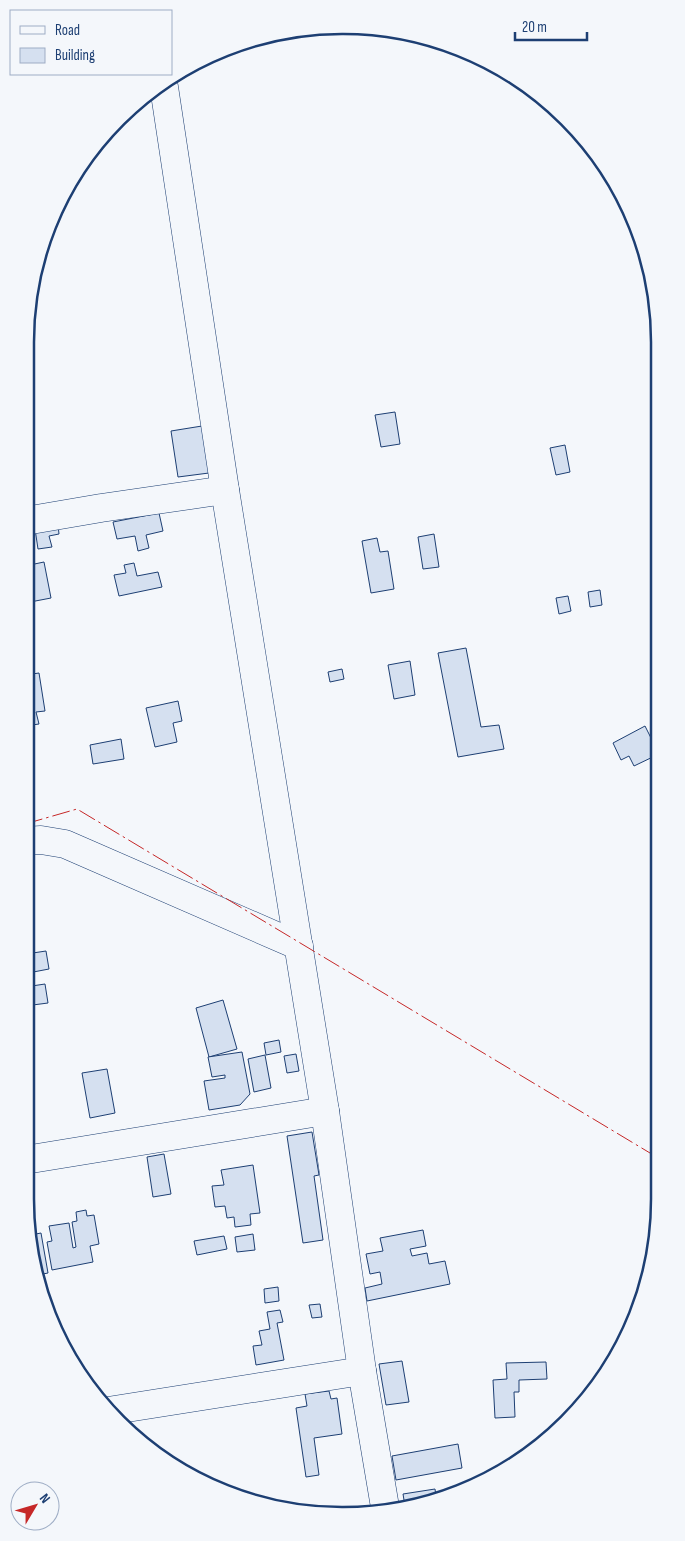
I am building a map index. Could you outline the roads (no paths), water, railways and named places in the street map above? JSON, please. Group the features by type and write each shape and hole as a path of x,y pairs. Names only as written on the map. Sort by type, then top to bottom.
{"street":[{"path":"165,91 225,490 325,1111 362,1371 385,1505"},
{"path":"34,519 225,490"},
{"path":"34,840 65,844 299,946"},
{"path":"34,1159 325,1111"},
{"path":"117,1410 362,1371"}]}
